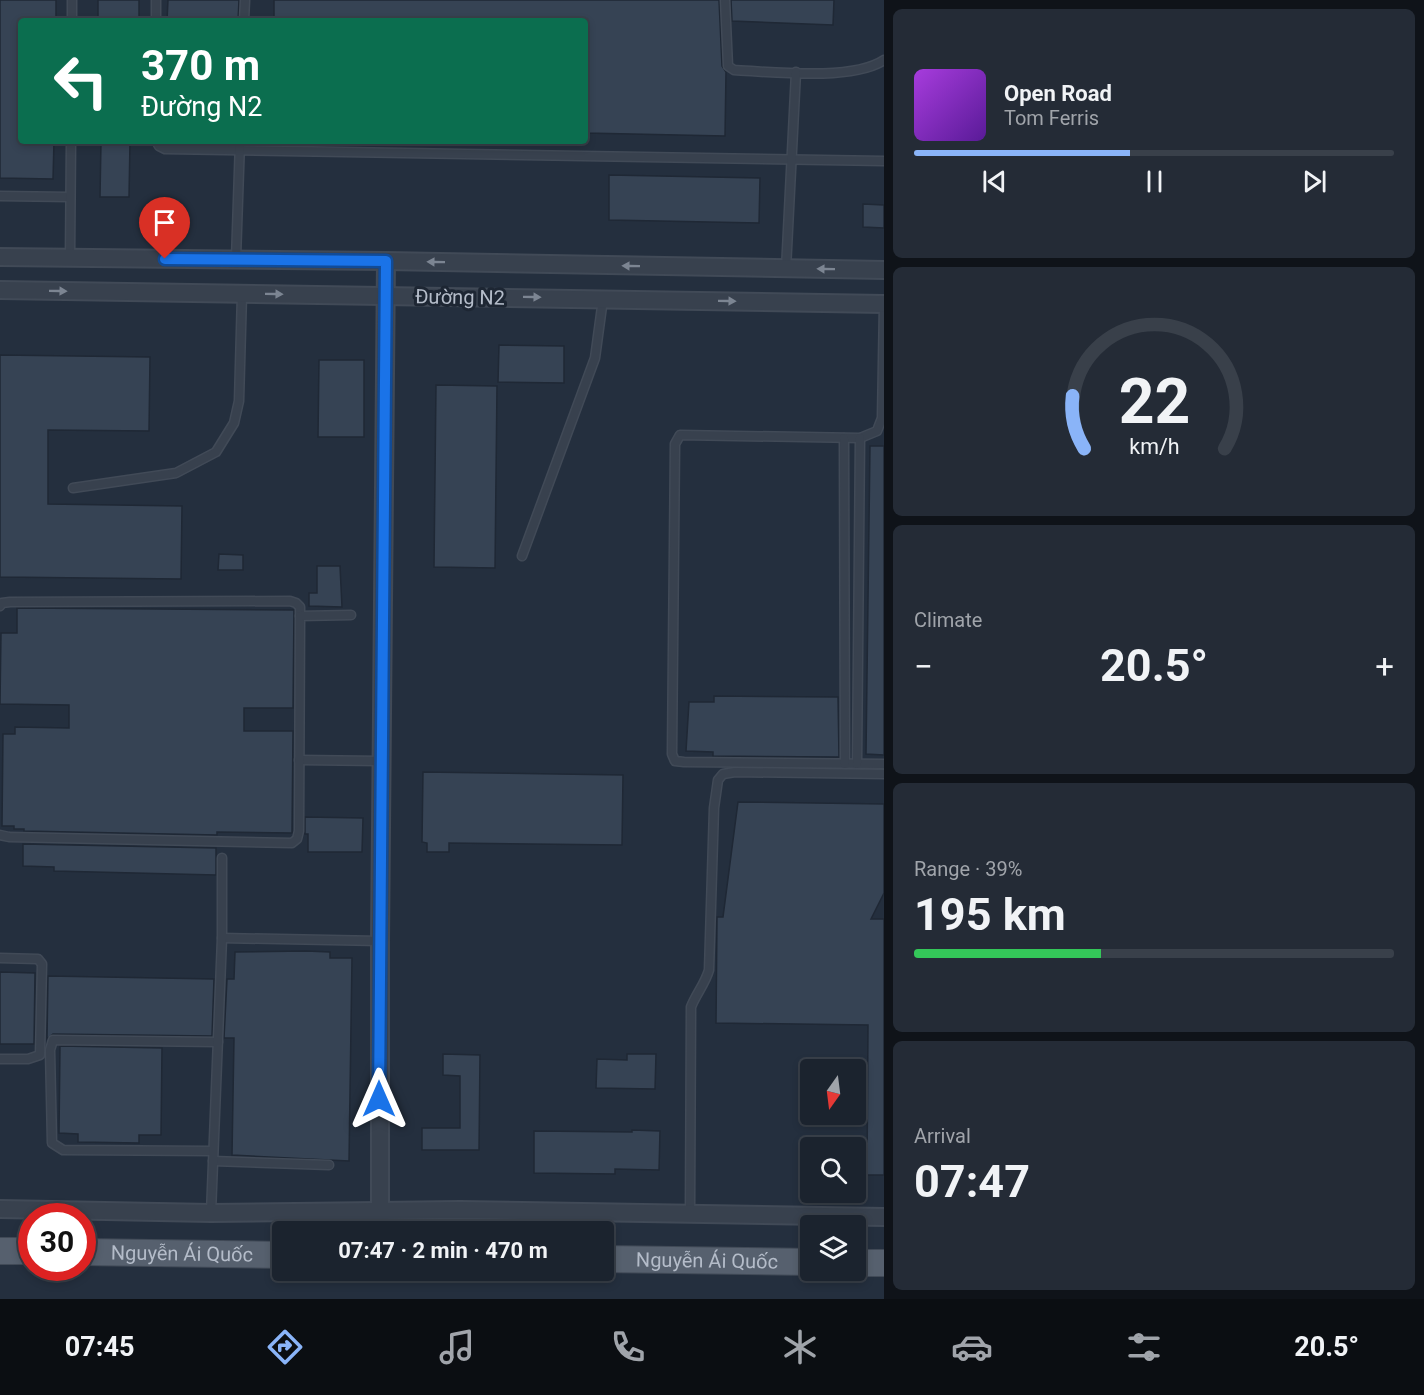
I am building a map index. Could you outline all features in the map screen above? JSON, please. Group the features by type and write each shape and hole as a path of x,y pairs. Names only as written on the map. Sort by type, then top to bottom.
{"main road":[{"path":"0,1251 18,1251"},
{"name":"Nguyễn Ái Quốc","path":"96,1252 272,1255"},
{"name":"Nguyễn Ái Quốc","path":"614,1259 800,1262"},
{"path":"866,1263 884,1263"}],"street":[{"name":"Đường N2","path":"0,257 884,270"},
{"path":"379,1221 386,261"},
{"name":"Đường N2","path":"0,290 884,304"},
{"path":"0,1209 210,1213 460,1210 884,1217"}],"lane":[{"path":"72,0 72,18"},
{"path":"156,0 156,18"},
{"path":"244,18 245,0"},
{"path":"725,0 730,68 734,70 847,72 872,67 884,60"},
{"path":"786,269 796,72"},
{"path":"70,258 71,144"},
{"path":"158,144 165,149 240,146 884,161"},
{"path":"236,260 240,146"},
{"path":"0,196 70,197"},
{"path":"73,488 176,473 216,453 234,423 240,401 242,294"},
{"path":"522,556 595,358 603,298"},
{"path":"884,304 882,418 877,431 860,438 680,435 675,444 672,754 675,761 684,762 884,764"},
{"path":"844,438 845,764"},
{"path":"857,764 860,438"},
{"path":"844,588 859,587"},
{"path":"0,606 2,603 10,602 290,602 300,607 299,831 297,839 292,843 0,835"},
{"path":"300,616 351,615"},
{"path":"844,682 858,682"},
{"path":"299,760 381,761"},
{"path":"690,1214 691,1007 695,996 706,981 709,970 714,808 718,780 723,774 735,772 884,774"},
{"path":"210,1213 222,938 222,858"},
{"path":"222,938 380,941"},
{"path":"0,958 38,959 42,964 40,1055 28,1059 0,1059"},
{"path":"218,1042 53,1040 50,1050 52,1143 63,1150 213,1156 329,1166"}],"building":[{"path":"0,0 56,0 56,18 18,18 18,144 54,144 53,179 0,178"},
{"path":"98,0 139,0 139,18 98,18"},
{"path":"168,0 239,0 238,18 167,18"},
{"path":"274,0 719,0 722,66 726,72 725,136 588,133 588,18 274,18"},
{"path":"731,0 834,0 833,25 732,21"},
{"path":"101,144 130,144 129,197 100,197"},
{"path":"609,175 760,178 759,223 609,220"},
{"path":"863,204 884,205 884,228 863,227"},
{"path":"499,345 564,346 564,383 498,382"},
{"path":"0,355 150,357 149,431 48,430 48,504 182,506 181,579 0,577"},
{"path":"319,360 364,360 364,437 318,437"},
{"path":"436,385 497,386 495,568 434,567"},
{"path":"870,446 884,446 884,755 866,754"},
{"path":"219,554 243,555 243,570 218,570"},
{"path":"317,566 340,566 342,607 309,606 309,593 317,593"},
{"path":"17,608 294,610 293,708 244,708 244,731 293,731 292,833 217,832 217,835 24,831 24,829 14,829 14,826 2,826 3,734 15,734 15,727 69,728 69,705 0,704 1,633 17,633"},
{"path":"714,696 838,697 839,757 713,756 713,752 686,751 689,702 714,702"},
{"path":"423,772 623,775 622,845 449,843 449,852 427,852 427,843 422,842"},
{"path":"738,802 884,804 884,893 871,919 884,919 884,1175 867,1175 868,1025 716,1023 717,917 723,917"},
{"path":"305,817 363,818 362,852 308,852"},
{"path":"23,844 216,848 216,875 54,871 54,867 23,866"},
{"path":"235,952 330,952 330,958 352,958 349,1161 232,1155 234,1038 224,1038 227,979 234,979"},
{"path":"0,972 35,973 34,1044 0,1044"},
{"path":"48,976 214,979 212,1036 53,1034 47,1039"},
{"path":"60,1046 162,1048 161,1135 139,1135 139,1143 78,1142 78,1134 59,1133"},
{"path":"443,1054 480,1055 479,1150 422,1150 422,1128 460,1128 460,1076 443,1075"},
{"path":"627,1054 656,1054 655,1089 596,1088 597,1059 627,1060"},
{"path":"632,1130 660,1131 659,1170 615,1169 615,1174 534,1173 534,1131 632,1132"}],"route":[{"path":"165,259 386,261 379,1099"}]}
